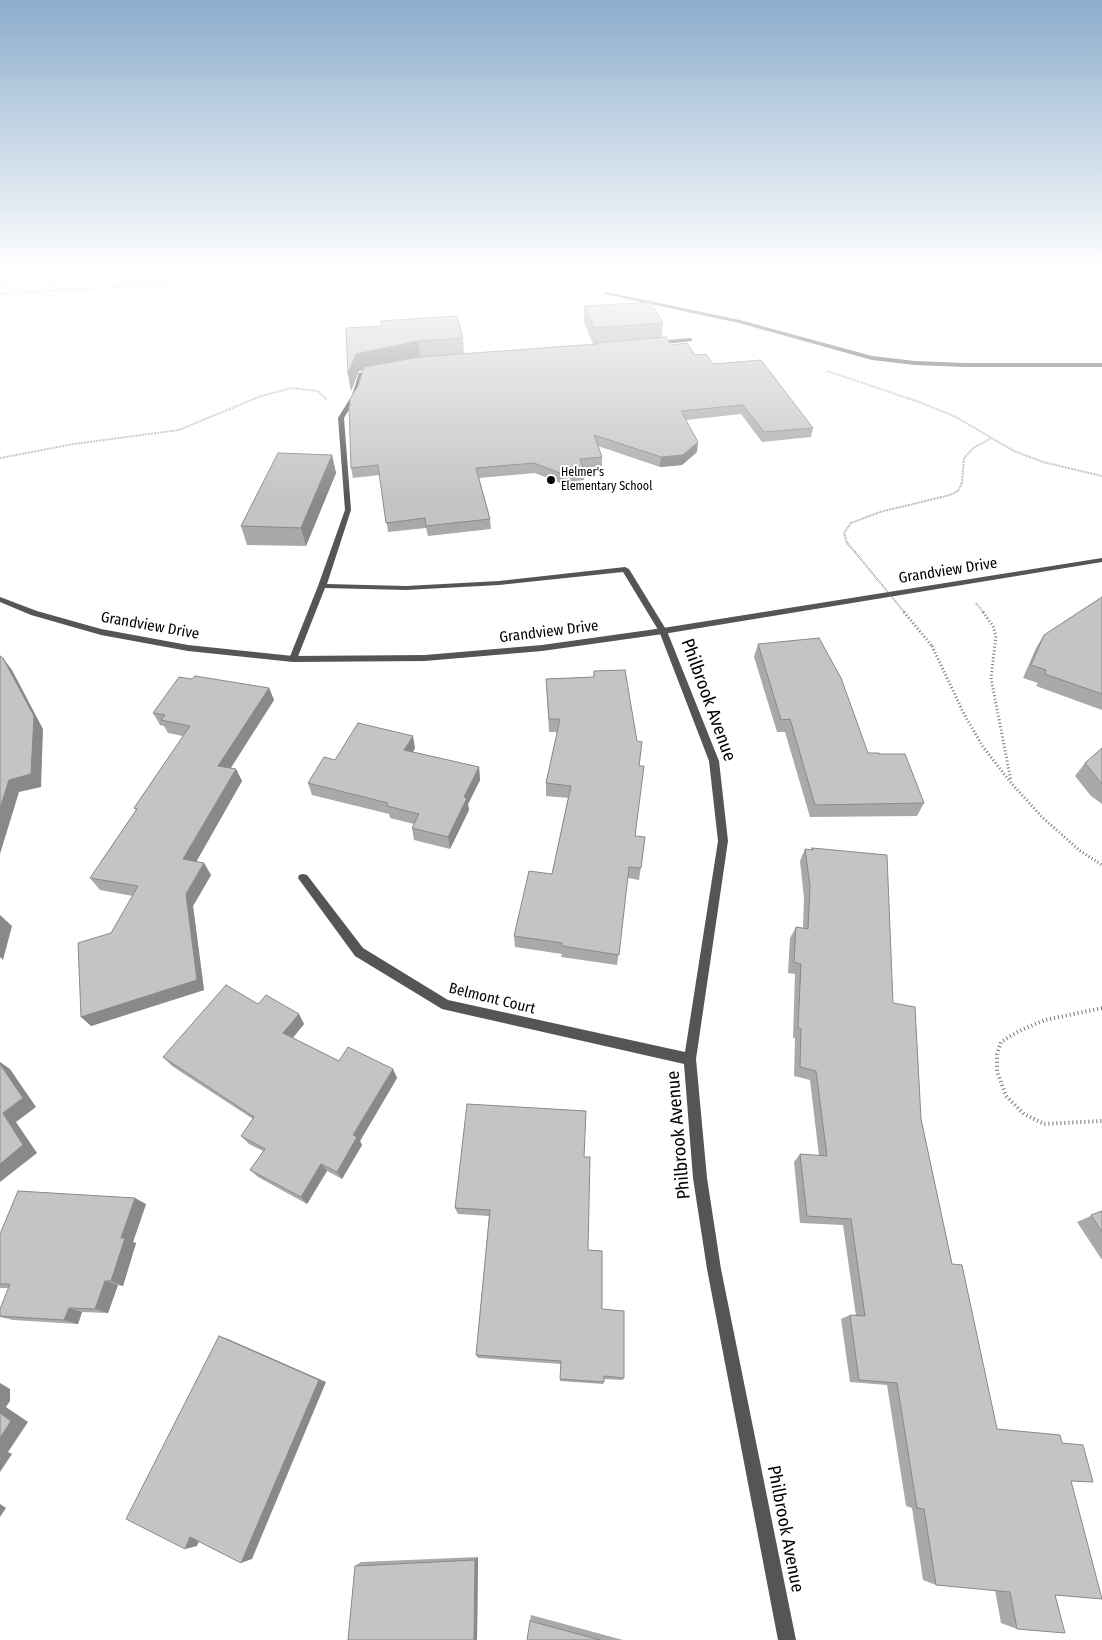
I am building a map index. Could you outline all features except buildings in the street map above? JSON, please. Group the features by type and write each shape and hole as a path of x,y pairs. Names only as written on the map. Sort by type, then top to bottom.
{"street":[{"path":"826,346 872,358 916,363 1102,365"},
{"path":"292,659 322,586 348,510 341,418 355,395 361,374 386,369"},
{"name":"Grandview Drive","path":"0,599 34,613 101,632 188,648 292,659 426,658 542,648 663,631 1102,560"},
{"name":"Philbrook Avenue","path":"322,586 406,588 499,583 625,569 663,631 714,761 723,841 690,1059 700,1178 714,1269 787,1640"},
{"name":"Belmont Court","path":"303,878 360,952 446,1006 690,1059"}],"path":[{"path":"825,370 920,402 954,416 1014,452 1043,462 1102,476"},
{"path":"0,458 74,444 178,430 261,396 292,388 318,391 328,401 338,407 348,407"},
{"path":"991,438 973,448 964,458 962,483 958,491 950,495 880,512 851,523 844,533 848,543 855,552 932,646 964,714 983,747 1012,784 1042,817 1079,850 1102,866"},
{"path":"960,583 993,626 996,636 991,678 1012,784"},
{"path":"1102,1008 1045,1020 1018,1031 1001,1042 996,1054 997,1071 1006,1096 1024,1114 1044,1124 1102,1121"}],"place":[{"name":"Helmer's Elementary School","path":"551,480"}]}
